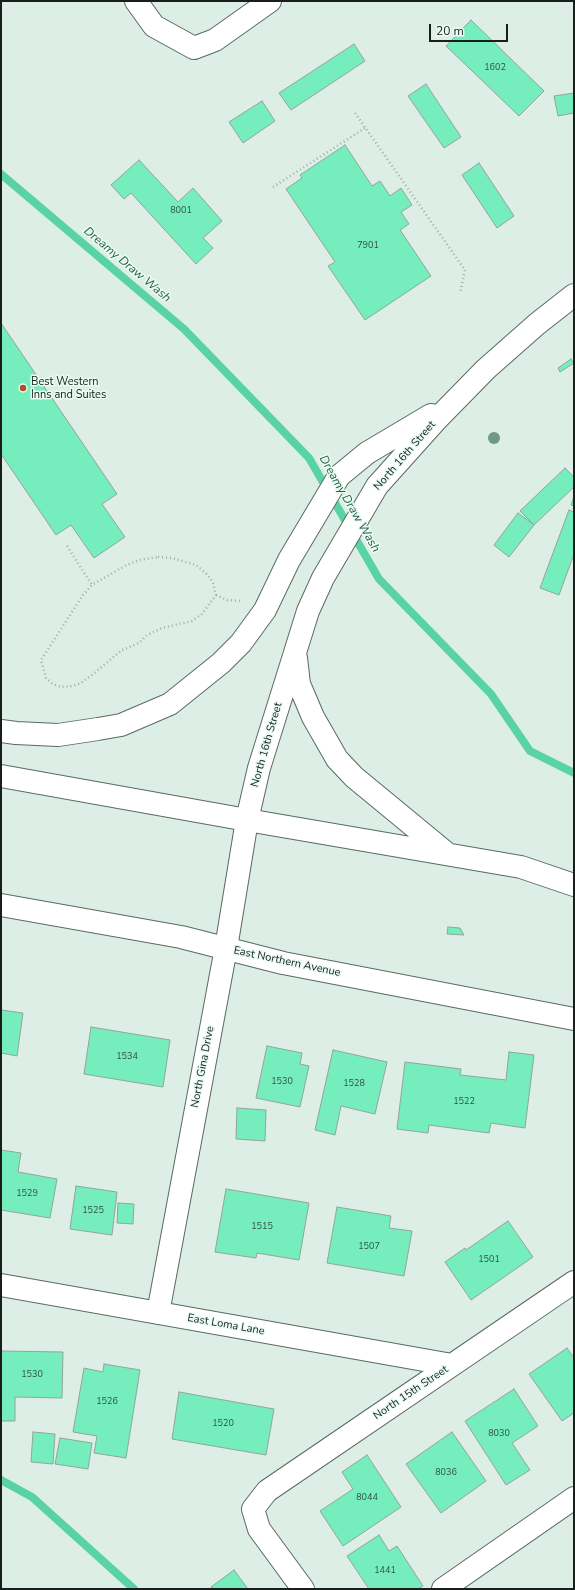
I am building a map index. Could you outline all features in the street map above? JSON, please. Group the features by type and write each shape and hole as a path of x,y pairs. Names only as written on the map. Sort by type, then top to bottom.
{"street":[{"path":"136,1 154,26 194,48 215,40 270,1"},
{"name":"North 16th Street","path":"247,820 259,768 308,611 323,578 377,486 417,440 486,369 537,324 574,295"},
{"path":"1,731 58,735 84,731 121,725 170,704 222,663 241,643 265,610 289,560 339,476 367,453 456,399"},
{"path":"296,651 299,684 313,716 337,759 354,777 446,853"},
{"path":"1,776 247,820 521,866 574,884"},
{"name":"North Gina Drive","path":"158,1313 226,948 247,820"},
{"name":"East Northern Avenue","path":"1,905 181,937 283,962 574,1019"},
{"name":"North 15th Street","path":"303,1589 259,1529 253,1509 267,1491 574,1282"},
{"name":"East Loma Lane","path":"1,1285 452,1365"},
{"path":"443,1589 574,1498"}],"path":[{"path":"355,113 465,270 460,293"},
{"path":"273,187 365,128"},
{"path":"67,546 92,585"},
{"path":"158,557 172,558 196,565 208,575 213,583 216,595 202,614 192,621 162,628 147,635 139,642 122,650 81,683 73,686 61,687 53,684 46,678 42,669 41,660 82,595 92,585 125,566 139,560 158,557"},
{"path":"216,595 227,600 242,602"}],"building":[{"path":"471,20 544,91 519,116 446,46"},
{"path":"354,44 365,61 291,110 279,93"},
{"path":"426,84 461,137 444,148 408,96"},
{"path":"574,93 574,113 558,116 554,96"},
{"path":"262,101 275,121 243,143 229,122"},
{"path":"345,145 372,186 380,181 390,196 401,188 412,205 401,212 409,224 400,230 431,276 365,320 328,266 335,262 286,189 302,178 300,175"},
{"path":"139,160 178,202 193,188 222,221 203,238 213,248 196,264 131,193 124,199 111,185"},
{"path":"479,163 514,216 497,228 462,175"},
{"name":"Best Western Inns and Suites","path":"1,323 117,494 102,504 125,537 94,558 71,525 56,535 1,454"},
{"path":"571,359 574,363 560,372 558,368"},
{"path":"565,468 574,477 574,487 534,525 520,511"},
{"path":"574,496 574,506 571,505"},
{"path":"569,510 574,512 574,554 559,595 540,588"},
{"path":"518,513 534,525 509,557 494,545"},
{"path":"448,927 460,928 464,935 447,934"},
{"path":"1,1010 23,1013 17,1056 1,1053"},
{"path":"91,1027 170,1040 163,1087 84,1074"},
{"path":"267,1046 302,1053 300,1064 309,1066 300,1107 256,1098"},
{"path":"333,1050 387,1062 375,1114 341,1106 335,1135 315,1130"},
{"path":"509,1052 534,1055 525,1128 491,1123 489,1133 429,1125 428,1133 397,1129 405,1062 461,1069 460,1075 506,1080"},
{"path":"237,1108 266,1110 265,1141 236,1139"},
{"path":"1,1150 21,1153 18,1172 57,1179 50,1218 1,1210"},
{"path":"76,1186 117,1192 112,1235 70,1229"},
{"path":"226,1189 309,1203 299,1260 257,1253 256,1258 215,1252"},
{"path":"118,1203 134,1204 133,1224 117,1223"},
{"path":"337,1207 391,1216 389,1228 412,1231 404,1276 327,1263"},
{"path":"508,1221 533,1257 471,1300 445,1262 465,1248 466,1250"},
{"path":"567,1348 574,1358 574,1413 562,1421 529,1374"},
{"path":"1,1351 63,1352 62,1398 15,1397 15,1421 1,1421"},
{"path":"104,1364 140,1370 126,1458 94,1453 97,1436 73,1432 84,1368 103,1372"},
{"path":"514,1389 538,1426 512,1443 530,1470 506,1485 465,1421"},
{"path":"179,1392 274,1409 266,1455 172,1439"},
{"path":"33,1432 55,1434 53,1464 31,1462"},
{"path":"452,1432 486,1481 441,1513 406,1464"},
{"path":"60,1438 92,1443 88,1469 55,1464"},
{"path":"367,1455 401,1507 343,1546 320,1511 353,1489 342,1472"},
{"path":"379,1535 389,1551 397,1546 423,1586 418,1589 369,1589 347,1556"},
{"path":"234,1570 248,1589 213,1589 211,1587"}],"waterway":[{"name":"Dreamy Draw Wash","path":"1,174 184,329 309,458 379,579 491,694 530,751 574,773"},
{"path":"1,1480 32,1497 134,1589"}],"place":[{"name":"Best Western Inns and Suites","path":"23,388"}]}
